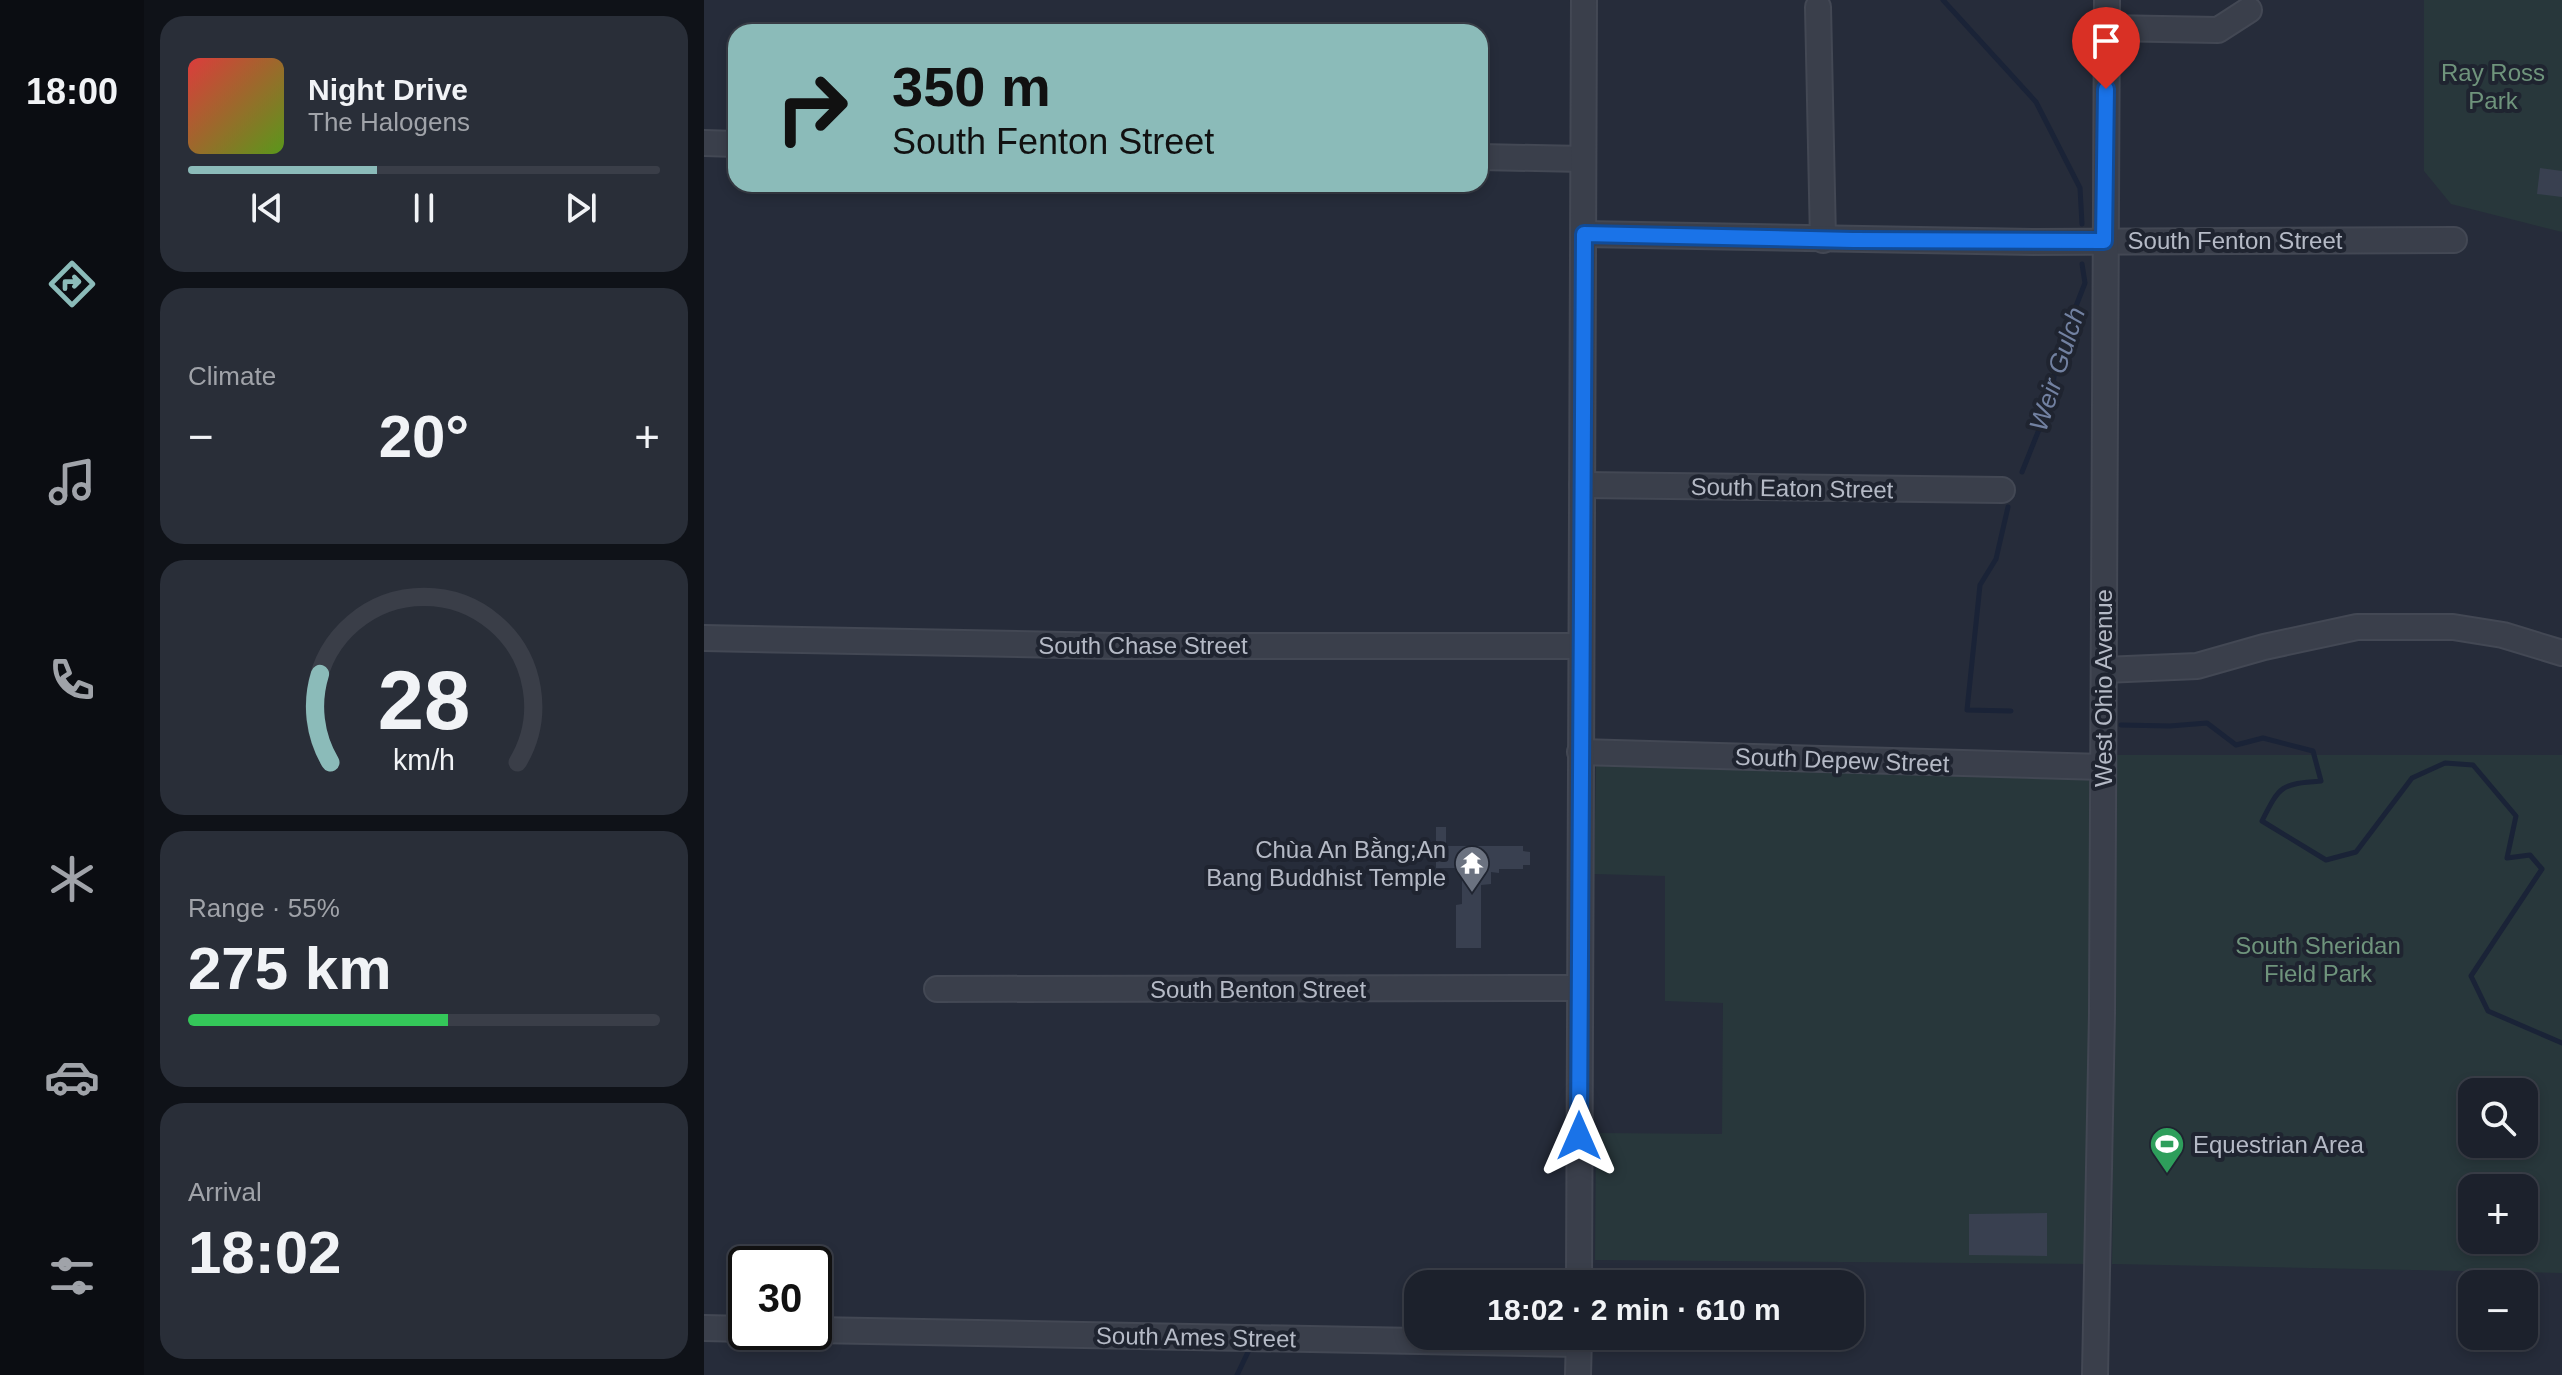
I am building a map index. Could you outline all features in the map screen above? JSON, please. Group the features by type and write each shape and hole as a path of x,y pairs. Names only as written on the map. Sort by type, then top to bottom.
{"street":[{"path":"1579,1270 1584,0"},
{"name":"West Ohio Avenue","path":"2095,1375 2104,670 2107,0"},
{"path":"1818,7 1823,240"},
{"path":"2106,28 2218,30 2249,10"},
{"path":"704,143 728,144"},
{"path":"1488,157 1583,159"},
{"name":"South Fenton Street","path":"1584,234 1823,240 2454,240"},
{"name":"South Eaton Street","path":"1582,485 2002,490"},
{"path":"2104,670 2197,666 2264,647 2357,627 2453,627 2503,635 2562,653"},
{"name":"South Chase Street","path":"704,638 1115,646 1581,646"},
{"name":"South Depew Street","path":"1580,752 2103,767"},
{"name":"South Benton Street","path":"937,989 1579,988"},
{"path":"704,1328 728,1329"},
{"name":"South Ames Street","path":"832,1330 1404,1338"},
{"path":"1578,1350 1578,1375"}],"green space":[{"name":"Ray Ross Park","path":"2424,0 2562,0 2562,232 2451,204 2424,171"},
{"name":"South Sheridan Field Park","path":"2117,755 2562,755 2562,1273 2538,1273 2538,1270 2112,1264"},
{"path":"1596,764 2092,779 2086,1264 1595,1260 1596,1133 1722,1134 1723,1003 1665,1001 1665,876 1594,874"}],"building":[{"path":"2540,168 2562,171 2562,197 2537,194"},
{"name":"Chùa An Bằng;An Bang Buddhist Temple","path":"1436,827 1446,827 1446,846 1523,846 1523,851 1530,852 1530,865 1523,865 1523,869 1491,872 1491,884 1481,885 1481,948 1456,948 1456,905 1462,904 1462,868 1436,868"},
{"path":"2047,1213 2047,1256 1969,1255 1969,1214"}],"waterway":[{"name":"Weir Gulch","path":"1943,0 2036,102 2080,188 2082,224"},
{"name":"Weir Gulch","path":"2022,472 2050,402 2058,352 2085,283 2082,264"},
{"name":"Weir Gulch","path":"2008,507 1996,559 1980,585 1967,710 2011,711"},
{"name":"Weir Gulch","path":"2121,725 2207,723 2236,745 2263,738 2313,751 2321,781 2297,783 2283,789 2262,821 2326,860 2356,852 2412,778 2445,763 2473,765 2516,816 2507,858 2530,855 2542,869 2471,976 2488,1011 2562,1043"},
{"path":"1237,1375 1249,1350"}],"place":[{"name":"Chùa An Bằng;An Bang Buddhist Temple","path":"1472,894"},
{"name":"Equestrian Area","path":"2167,1175"}],"route":[{"path":"1579,1136 1584,234 2104,241 2106,89"}]}
